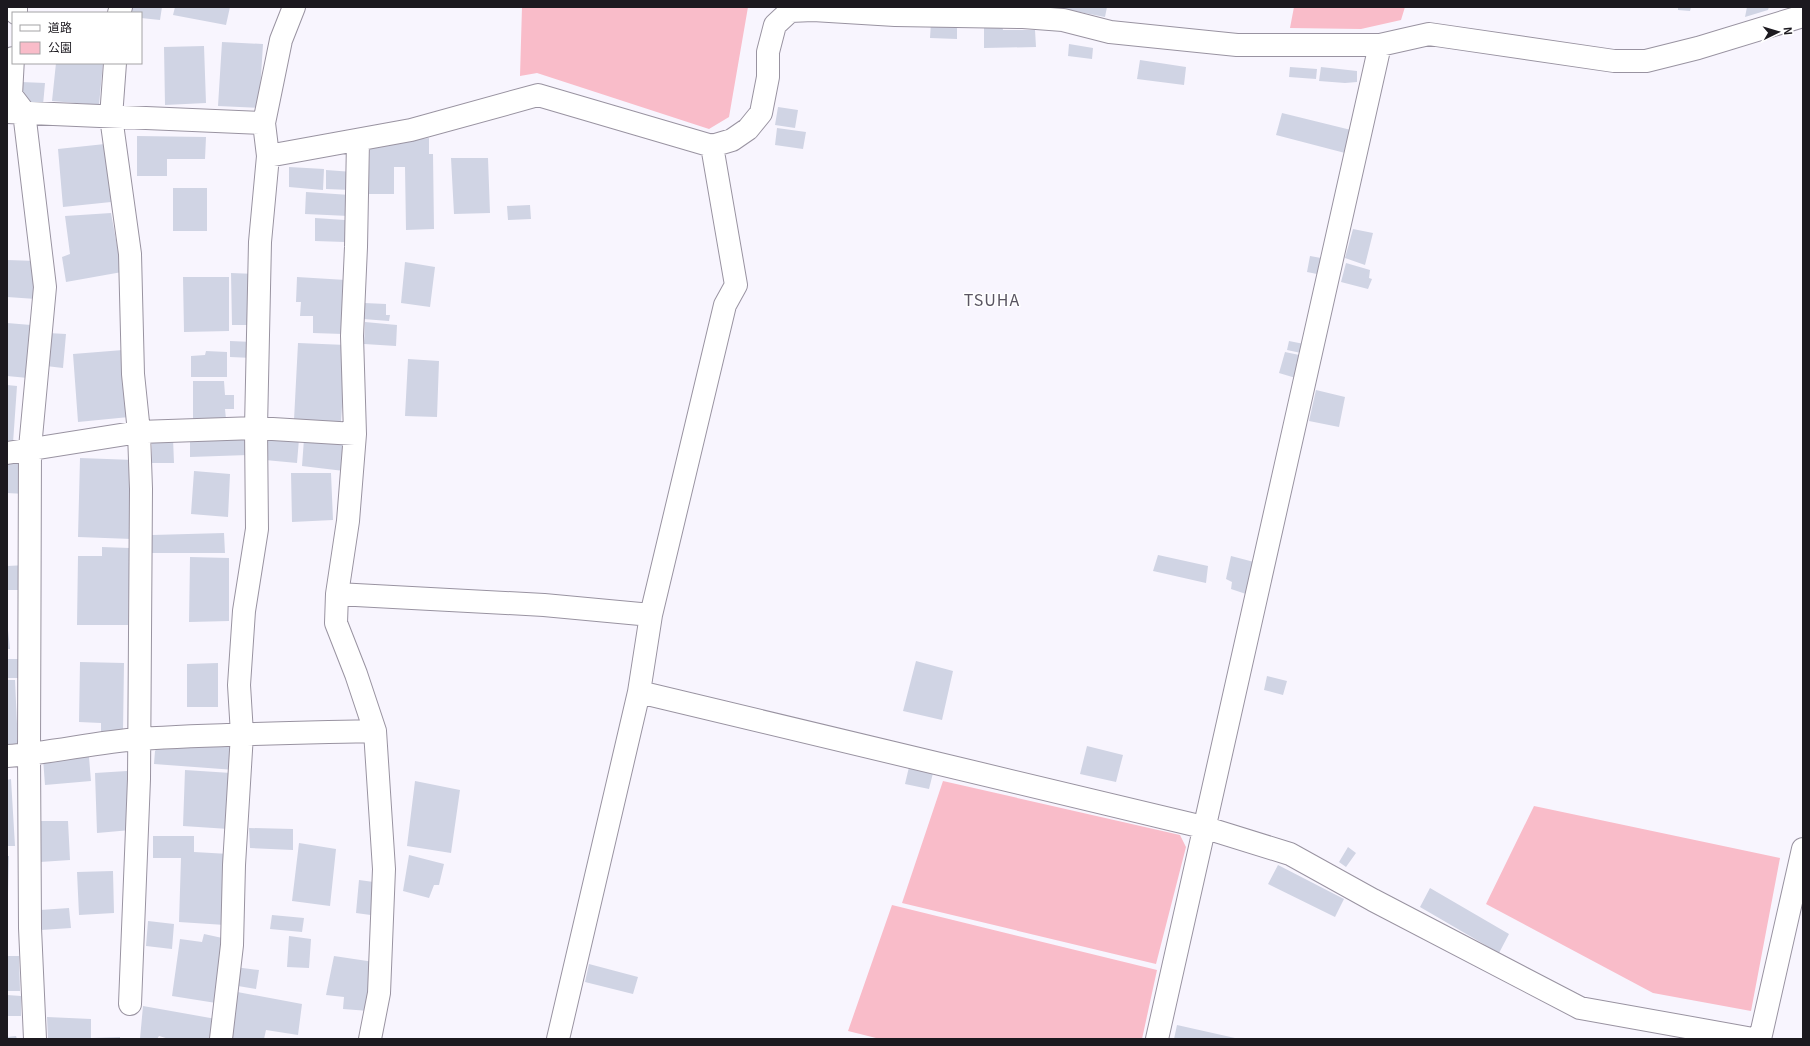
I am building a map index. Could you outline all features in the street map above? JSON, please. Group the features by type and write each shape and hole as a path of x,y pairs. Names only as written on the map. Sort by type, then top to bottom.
{"street":[{"path":"221,1039 232,945 234,865 242,734 239,685 244,611 257,529 256,428 260,242 268,156 264,123 281,40 294,7"},
{"path":"268,156 358,141 411,130 538,95 712,146 732,140 748,129 761,113 768,77 768,52 775,25 790,11 813,10 896,14 1023,17 1063,20 1110,32 1237,45 1380,45 1429,34 1614,61 1646,60 1698,48 1803,16"},
{"path":"1157,1039 1203,827 1380,45"},
{"path":"13,64 10,95 15,112 45,287 30,448 30,928 35,1039"},
{"path":"115,64 111,117 130,254 133,374 139,432 141,586 138,739 139,778 130,1004"},
{"path":"15,112 264,123"},
{"path":"358,141 356,247 352,336 355,434 348,521 336,594 336,623 356,674 374,731 384,869 379,993 370,1039"},
{"path":"558,1039 639,692 650,615 725,305 736,285 712,146"},
{"path":"7,453 30,448 139,432 256,428 355,434"},
{"path":"336,594 544,604 650,615"},
{"path":"639,692 1203,827 1290,854 1373,900 1580,1008 1753,1039"},
{"path":"7,756 138,739 242,734 374,731"},
{"path":"1760,1039 1803,849"}],"green space":[{"path":"522,7 748,7 729,117 709,129 537,73 520,76"},
{"path":"1294,7 1405,7 1401,20 1361,29 1290,28"},
{"path":"943,781 1180,835 1186,847 1156,964 902,903"},
{"path":"1534,806 1780,858 1751,1011 1653,993 1486,904"},
{"path":"892,905 1157,970 1142,1039 880,1039 848,1031"}],"building":[{"path":"130,7 162,7 160,20 142,18 142,12 128,12"},
{"path":"175,7 230,7 226,25 173,15"},
{"path":"1064,7 1107,7 1105,17 1064,9"},
{"path":"1678,7 1691,7 1690,11 1678,10"},
{"path":"1747,7 1769,7 1768,10 1745,17"},
{"path":"931,22 957,23 957,39 930,38"},
{"path":"984,26 1002,26 1003,30 1035,30 1036,47 984,48"},
{"path":"222,42 263,44 259,108 218,106"},
{"path":"1069,44 1093,48 1092,59 1068,56"},
{"path":"204,46 206,103 165,105 164,47"},
{"path":"1140,60 1186,67 1184,85 1137,79"},
{"path":"56,64 103,64 99,105 52,101"},
{"path":"1290,67 1317,69 1316,79 1289,77"},
{"path":"1321,67 1357,71 1357,82 1345,83 1319,81"},
{"path":"21,82 45,83 43,105 25,105 19,97"},
{"path":"778,107 798,110 795,128 775,125"},
{"path":"1282,113 1351,130 1345,153 1276,135"},
{"path":"777,128 806,132 803,149 775,145"},
{"path":"137,136 206,137 205,159 167,159 167,176 137,176"},
{"path":"429,138 429,154 433,154 434,229 406,230 405,167 394,167 394,194 368,194 370,144"},
{"path":"105,144 111,202 63,207 58,149"},
{"path":"451,158 488,158 490,213 454,214"},
{"path":"289,167 324,169 323,190 289,187"},
{"path":"326,170 353,172 351,190 326,189"},
{"path":"173,188 207,188 207,231 173,231"},
{"path":"306,192 350,195 349,216 305,214"},
{"path":"530,205 531,219 508,220 507,206"},
{"path":"111,213 122,272 66,282 62,257 70,254 65,216"},
{"path":"315,218 345,220 345,242 315,241"},
{"path":"1353,229 1373,233 1365,265 1345,258"},
{"path":"1310,256 1321,258 1317,274 1307,272"},
{"path":"7,260 37,261 36,299 7,297"},
{"path":"405,262 435,267 430,307 401,303"},
{"path":"1346,263 1370,270 1369,278 1372,279 1368,289 1341,282"},
{"path":"231,273 256,274 254,325 232,325"},
{"path":"183,277 229,277 229,331 184,332"},
{"path":"297,277 346,280 343,334 313,333 313,316 300,316 301,302 296,302"},
{"path":"364,303 386,304 386,315 390,315 389,321 363,319"},
{"path":"365,322 397,325 396,346 364,344"},
{"path":"7,323 31,325 28,378 7,376"},
{"path":"48,333 66,334 63,368 46,366"},
{"path":"230,341 253,342 253,358 230,357"},
{"path":"1289,341 1304,344 1301,353 1287,350"},
{"path":"298,343 346,345 341,422 294,420"},
{"path":"123,350 129,417 78,422 73,354"},
{"path":"206,351 227,352 227,377 191,377 191,356 205,355"},
{"path":"1285,352 1304,356 1299,379 1279,373"},
{"path":"408,359 439,361 437,417 405,416"},
{"path":"193,381 224,381 225,395 234,395 234,409 225,409 226,419 193,420"},
{"path":"7,385 17,386 13,443 7,443"},
{"path":"1316,390 1345,397 1339,427 1309,421"},
{"path":"249,437 248,455 190,457 190,439"},
{"path":"265,437 299,439 297,463 265,460"},
{"path":"152,438 173,438 174,463 152,463"},
{"path":"304,439 347,445 344,471 302,466"},
{"path":"80,458 134,460 132,539 78,537"},
{"path":"24,460 25,494 7,493 7,464"},
{"path":"194,471 230,474 228,517 191,514"},
{"path":"291,473 331,473 333,520 292,522"},
{"path":"224,533 225,553 152,553 152,535"},
{"path":"102,547 130,548 128,625 77,625 78,556 102,556"},
{"path":"1158,555 1208,566 1206,583 1153,571"},
{"path":"1231,556 1254,562 1246,594 1231,589 1232,582 1226,579"},
{"path":"190,557 229,558 229,621 189,622"},
{"path":"27,565 26,590 7,590 7,566"},
{"path":"8,630 10,649 7,649"},
{"path":"7,659 25,659 24,678 7,678"},
{"path":"916,661 953,671 942,720 903,711"},
{"path":"80,662 124,663 123,732 101,733 101,723 79,722"},
{"path":"218,663 218,707 187,707 187,664"},
{"path":"1267,676 1287,681 1283,695 1264,690"},
{"path":"7,680 15,680 18,746 7,746"},
{"path":"233,740 235,770 154,764 155,751 160,744"},
{"path":"1087,746 1123,755 1116,782 1080,774"},
{"path":"89,757 91,781 45,785 43,758"},
{"path":"909,767 933,773 929,789 905,784"},
{"path":"185,770 231,773 229,829 183,826"},
{"path":"127,771 131,830 97,833 95,773"},
{"path":"11,779 15,846 7,846 7,780"},
{"path":"415,781 460,790 451,853 407,846"},
{"path":"38,821 68,821 70,860 40,862"},
{"path":"249,828 293,829 293,850 250,848"},
{"path":"153,836 194,836 194,852 229,854 225,925 179,922 181,858 153,858"},
{"path":"299,843 336,849 330,906 292,901"},
{"path":"1348,847 1356,853 1346,867 1339,862"},
{"path":"409,855 444,864 439,885 434,885 429,898 403,891"},
{"path":"7,856 9,856 8,894 7,894"},
{"path":"1278,865 1344,899 1335,917 1268,884"},
{"path":"113,871 114,913 79,915 77,872"},
{"path":"359,880 381,883 378,916 356,913"},
{"path":"1430,888 1509,934 1499,953 1420,907"},
{"path":"69,908 71,928 41,930 40,910"},
{"path":"272,915 304,918 302,932 270,929"},
{"path":"148,921 174,924 172,949 146,946"},
{"path":"204,934 227,939 216,1003 172,996 180,939 202,942"},
{"path":"289,936 311,939 309,968 287,967"},
{"path":"7,956 19,956 20,991 7,991"},
{"path":"334,956 374,962 369,1011 343,1009 344,997 326,995"},
{"path":"589,964 638,977 633,994 585,982"},
{"path":"235,967 259,970 256,989 232,985"},
{"path":"232,991 302,1004 298,1035 266,1030 264,1039 227,1039"},
{"path":"7,995 21,996 21,1016 7,1016"},
{"path":"143,1006 216,1019 213,1039 169,1039 159,1036 157,1039 140,1039"},
{"path":"47,1017 91,1019 91,1039 48,1039"},
{"path":"1177,1025 1235,1038 1235,1039 1174,1039"},
{"path":"16,1036 17,1039 7,1039 7,1037"},
{"path":"120,1037 120,1039 92,1039 92,1038"}],"district":[{"name":"TSUHA","path":"992,300"}]}
